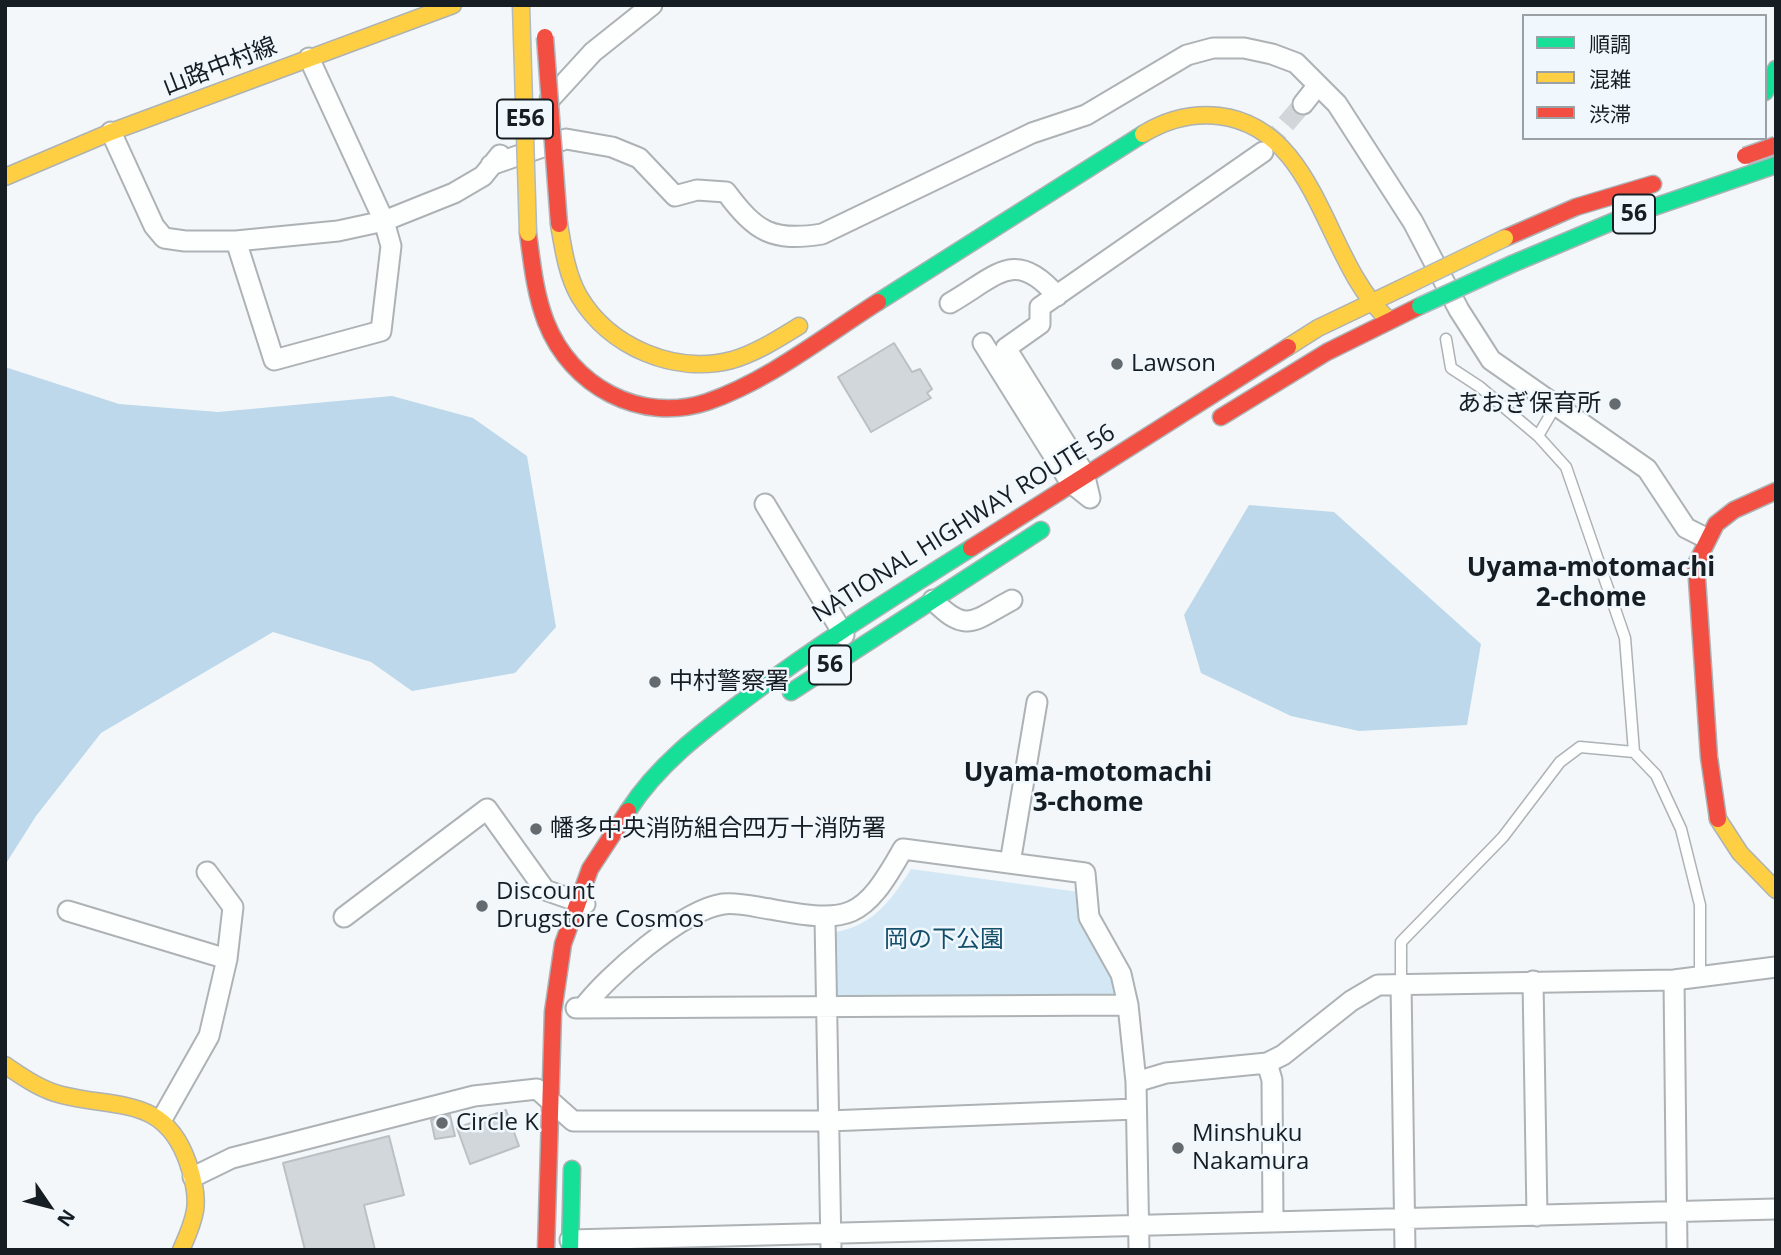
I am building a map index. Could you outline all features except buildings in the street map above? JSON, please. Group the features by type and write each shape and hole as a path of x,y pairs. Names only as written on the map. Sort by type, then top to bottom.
{"main road":[{"name":"山路中村線","path":"5,177 111,132 453,5"},
{"name":"E56","path":"522,5 528,233 535,280 550,331 578,370 599,389 627,402 658,408 682,408 730,393 767,373 1132,140 1169,121 1204,113 1228,116 1264,132 1294,161 1368,303"},
{"name":"E56","path":"544,17 559,224 566,263 578,296 595,319 618,340 641,354 693,363 723,362 751,353 818,315"},
{"path":"1767,88 1776,69"},
{"path":"1766,140 1776,157"},
{"path":"1738,158 1776,145"},
{"name":"56","path":"1202,429 1327,352 1389,320 1619,219 1776,165"},
{"name":"NATIONAL HIGHWAY ROUTE 56","path":"574,1003 579,947 589,902 590,869 645,785 687,743 720,716 841,629 1318,328 1368,303 1386,287 1410,284 1577,207 1667,179"},
{"path":"1386,287 1389,320"},
{"path":"1368,303 1389,320"},
{"path":"1776,491 1718,518 1704,537 1696,564 1709,757 1718,822 1740,853 1776,890"},
{"name":"NATIONAL HIGHWAY ROUTE 56","path":"775,704 1056,520"},
{"path":"618,856 636,826 660,795"},
{"name":"NATIONAL HIGHWAY ROUTE 56","path":"545,1250 553,1012 563,944 589,902"},
{"path":"5,1065 34,1084 59,1094 143,1109 162,1119 178,1135 199,1195 196,1216 181,1250"},
{"path":"570,1245 572,1094"}],"street":[{"path":"111,132 154,226 164,238 185,242 236,241 338,231 384,221 454,193 483,176 593,52 652,5"},
{"path":"491,165 566,139 612,147 639,158 674,196 697,190 726,192 745,218 770,235 793,239 822,234 1032,133 1086,115 1187,55 1213,48 1244,48 1272,54 1296,63 1337,104 1413,222 1460,310 1491,360 1647,469 1686,528 1704,537"},
{"path":"236,241 274,360 381,331 391,246 384,221 309,58"},
{"path":"1303,104 1318,85"},
{"path":"1077,478 1006,348 1040,324 1041,307 1263,152"},
{"path":"950,303 1010,269 1026,269 1036,273 1057,296"},
{"path":"983,343 1090,498"},
{"path":"765,504 854,650"},
{"path":"933,600 954,620 969,622 1012,600"},
{"path":"1010,863 1037,702"},
{"path":"344,917 487,809 545,890 589,902"},
{"path":"574,1003 594,992 663,934 694,913 723,904 825,918 851,914 872,899 903,849 1085,873 1089,917 1121,974 1128,1006 1136,1082 1139,1250"},
{"path":"162,1119 209,1036 227,959 233,907 207,872"},
{"path":"68,911 227,959"},
{"path":"825,918 830,1242"},
{"path":"1136,1082 1166,1073 1267,1063 1283,1055 1351,1000 1378,985 1674,980 1776,967"},
{"path":"1674,980 1677,1250"},
{"path":"1533,981 1537,1216"},
{"path":"1401,983 1405,1250"},
{"path":"574,1003 826,1007 1128,1006"},
{"path":"1267,1063 1272,1080 1273,1222"},
{"path":"193,1177 232,1158 474,1096 537,1090 551,1100 572,1134 1136,1109"},
{"path":"570,1245 830,1242 1138,1226 1776,1209"}],"lane":[{"path":"1446,339 1451,368 1480,387 1538,436 1566,467 1625,638 1634,752 1656,775 1681,829 1700,905 1700,977"},
{"path":"1538,436 1556,405"},
{"path":"1401,983 1401,942 1503,838 1559,762 1580,747 1634,752"}],"green space":[{"name":"岡の下公園","path":"911,869 1079,892 1081,920 1113,980 1118,1004 837,1007 836,932 861,924 880,910"}],"shaded area":[{"path":"5,367 119,404 218,412 392,396 473,418 527,456 556,627 515,673 412,691 371,662 273,632 101,733 36,816 5,865"},
{"path":"1249,505 1334,512 1481,644 1467,725 1359,731 1291,716 1201,673 1184,615"}],"tunnel":[{"path":"1267,146 1303,104"}],"traffic: fast":[{"path":"1767,88 1776,69"},
{"path":"878,302 1143,134"},
{"path":"1512,264 1619,219 1776,165"},
{"path":"1420,306 1512,264"},
{"path":"791,692 1041,530"},
{"path":"628,811 654,778 698,735 830,639 971,548"},
{"path":"570,1250 572,1169"}],"traffic: slow":[{"path":"5,177 111,132 453,5"},
{"path":"521,5 528,233"},
{"path":"1143,134 1180,119 1219,116 1252,126 1279,145 1299,170 1366,294 1387,318"},
{"path":"559,224 568,270 579,296 608,330 645,353 688,364 710,364 732,360 758,350 799,326"},
{"path":"1410,284 1505,238"},
{"path":"1288,347 1318,328 1410,284"},
{"path":"1718,819 1740,853 1776,890"},
{"path":"5,1065 32,1083 54,1093 138,1109 167,1126 178,1141 188,1163 195,1188 194,1217 181,1250"}],"traffic: jam":[{"path":"545,37 559,224"},
{"path":"1745,156 1776,145"},
{"path":"1505,238 1576,207 1653,184"},
{"path":"528,233 539,300 557,345 572,365 590,381 633,403 657,408 682,408 730,393 795,357 878,302"},
{"path":"1221,417 1327,352 1420,306"},
{"path":"971,548 1288,347"},
{"path":"1718,819 1709,757 1696,564 1716,524 1734,510 1776,491"},
{"path":"546,1250 553,1012 563,944 590,869 628,811"}],"place":[{"name":"Lawson","path":"1117,364"},
{"name":"あおぎ保育所","path":"1615,404"},
{"name":"中村警察署","path":"655,682"},
{"name":"幡多中央消防組合四万十消防署","path":"536,829"},
{"name":"Discount Drugstore Cosmos","path":"482,906"},
{"name":"Circle K","path":"442,1123"},
{"name":"Minshuku Nakamura","path":"1178,1148"}],"district":[{"name":"Uyama-motomachi 2-chome","path":"1591,584"},
{"name":"Uyama-motomachi 3-chome","path":"1088,789"}]}
